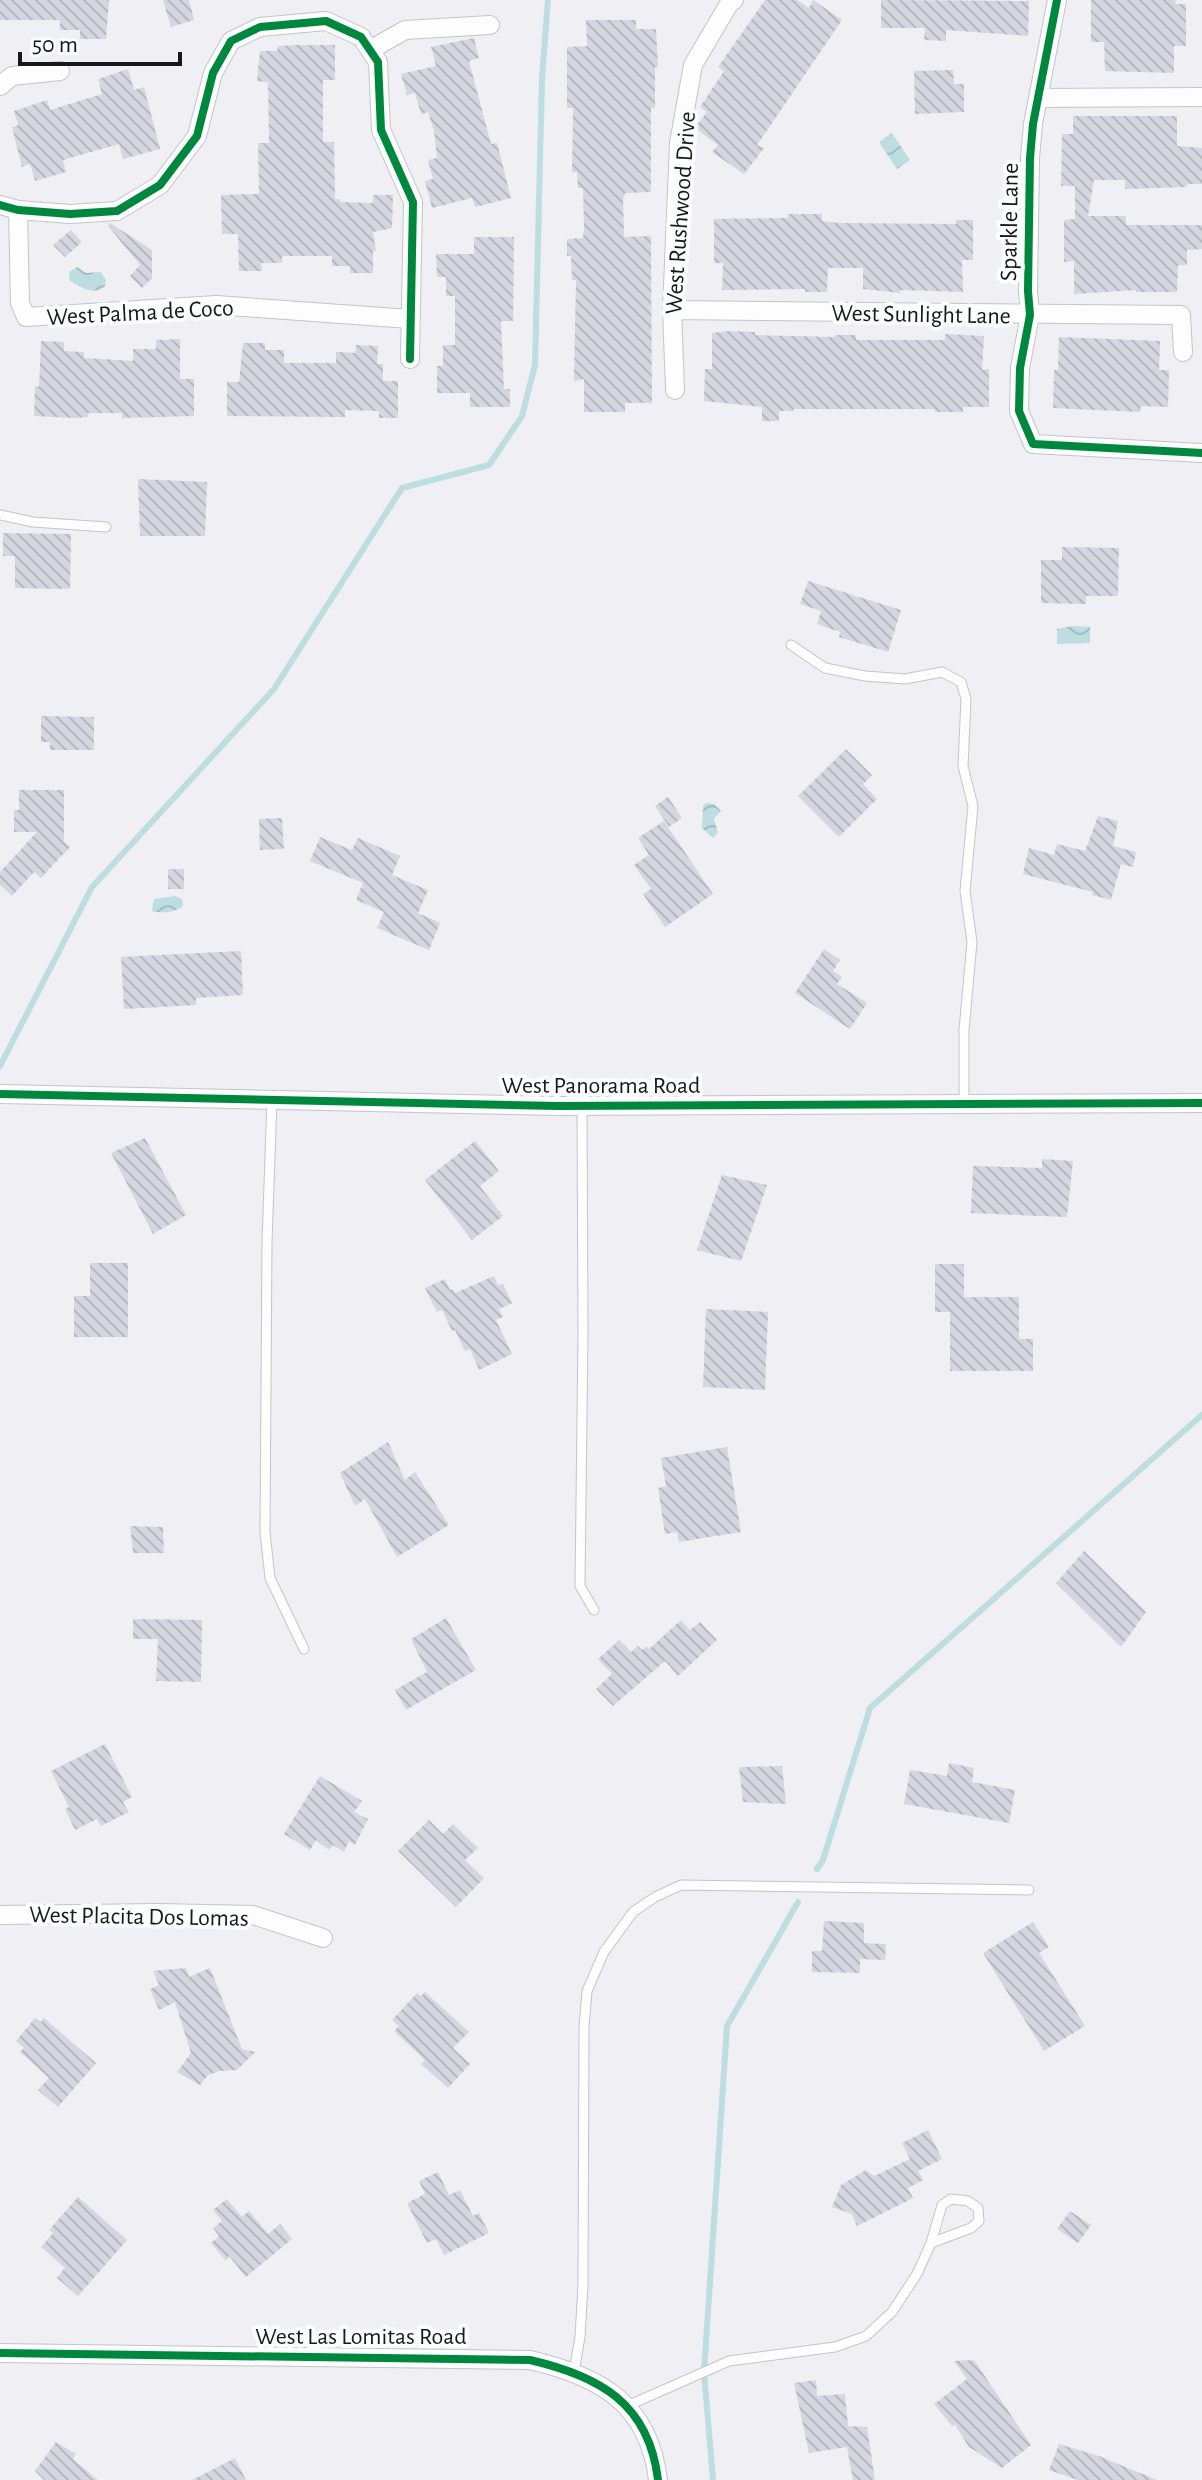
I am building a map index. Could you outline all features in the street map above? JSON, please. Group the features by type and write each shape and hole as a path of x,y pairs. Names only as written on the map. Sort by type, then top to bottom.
{"street":[{"name":"West Rushwood Drive","path":"675,390 672,310 679,143 693,65 734,0"},
{"name":"Sparkle Lane","path":"1057,0 1030,158 1030,315 1020,368 1019,411 1033,444 1202,453"},
{"path":"9,207 70,214 117,211 160,185 197,136 213,73 231,41 260,27 326,21 361,37 378,62 381,130 413,202 410,359"},
{"path":"370,50 405,30 490,25"},
{"path":"0,86 12,76 60,71"},
{"path":"1038,98 1202,97"},
{"name":"West Palma de Coco","path":"9,207 20,303 26,317 216,305 410,319"},
{"name":"West Sunlight Lane","path":"672,310 1181,315 1183,352"},
{"name":"West Panorama Road","path":"0,1094 582,1106 1201,1103"},
{"name":"West Placita Dos Lomas","path":"0,1915 253,1915 323,1938"},
{"name":"West Las Lomitas Road","path":"0,2353 530,2360 574,2372 600,2384 627,2406 651,2444 658,2480"}],"lane":[{"path":"0,515 33,522 106,527"},
{"path":"791,645 825,668 852,674 905,679 942,672 961,682 966,699 963,766 973,806 965,891 972,942 965,1005 964,1104"},
{"path":"272,1100 267,1242 265,1532 270,1578 304,1649"},
{"path":"582,1106 580,1586 594,1610"},
{"path":"574,2372 583,2285 584,2027 587,1991 604,1952 633,1912 681,1885 1029,1890"},
{"path":"627,2406 729,2361 835,2347 866,2336 892,2312 917,2274 931,2243 942,2205 951,2199 968,2201 978,2208 979,2221 971,2228 931,2243"}],"water":[{"path":"892,133 910,160 897,169 879,142"},
{"path":"77,267 86,273 101,272 106,280 105,286 92,291 70,281 69,272"},
{"path":"1090,627 1090,643 1057,644 1057,629"},
{"path":"706,803 714,804 721,811 714,819 718,833 713,838 702,828 703,806"},
{"path":"175,896 182,899 183,906 168,912 152,911 154,899"}],"building":[{"path":"0,0 109,0 106,39 80,39 80,30 60,30 60,20 0,20"},
{"path":"163,0 189,0 194,20 171,27"},
{"path":"765,0 797,0 809,8 813,0 842,20 757,145 764,148 744,174 712,152 718,145 695,128 707,112 700,107 724,71 718,67"},
{"path":"881,0 1029,1 1028,36 946,30 946,41 924,40 925,28 881,28"},
{"path":"1091,0 1175,0 1176,4 1186,4 1186,46 1174,46 1174,73 1105,71 1104,42 1091,42"},
{"path":"586,20 636,20 636,29 656,29 658,67 655,67 655,108 651,108 651,192 625,193 623,199 624,237 651,236 652,403 625,403 625,412 584,412 584,379 574,381 576,280 572,280 567,239 583,238 584,227 583,188 578,188 577,172 572,172 573,108 567,108 567,47 587,46"},
{"path":"474,38 479,58 469,61 491,144 497,143 511,198 475,207 472,198 432,208 425,181 433,179 428,160 437,158 434,131 428,112 421,114 415,93 407,95 401,74 436,66 431,47"},
{"path":"335,45 335,80 323,80 323,142 334,142 335,199 340,199 340,202 373,203 373,195 393,195 392,228 373,232 376,251 373,251 373,273 350,273 350,266 332,266 332,256 282,256 282,263 261,263 262,271 239,271 238,234 222,234 221,195 259,194 258,143 269,143 268,82 257,81 260,51 277,51 278,46"},
{"path":"128,69 134,90 144,87 160,149 123,159 119,144 63,160 66,172 35,181 30,164 22,167 12,127 18,125 14,111 47,100 50,110 102,94 98,79"},
{"path":"953,70 954,84 964,84 964,112 915,114 914,71"},
{"path":"1073,116 1177,116 1177,146 1202,148 1202,184 1125,189 1125,180 1094,180 1088,216 1126,216 1126,225 1202,225 1202,249 1187,250 1187,265 1178,265 1177,292 1136,290 1074,294 1074,261 1064,262 1064,220 1075,219 1075,186 1061,186 1062,134 1073,134"},
{"path":"788,214 822,214 822,221 838,223 956,224 956,220 973,220 973,260 962,260 963,292 900,290 900,293 863,289 863,268 828,268 827,292 805,292 805,289 722,290 723,263 714,263 714,219 788,218"},
{"path":"110,223 152,250 152,280 142,288 130,276 140,265 108,226"},
{"path":"71,230 82,242 65,257 53,245"},
{"path":"474,237 514,237 513,321 501,321 504,389 510,389 510,407 470,407 470,393 437,393 437,366 443,366 443,345 455,345 455,296 446,296 446,277 437,277 436,254 474,254"},
{"path":"755,332 755,335 856,335 856,340 945,340 945,334 984,336 982,370 989,369 989,407 963,407 963,412 935,412 935,409 793,409 779,411 779,421 762,421 762,407 704,401 705,369 712,369 712,333"},
{"path":"1059,337 1160,341 1159,370 1169,370 1168,407 1141,406 1140,412 1053,408"},
{"path":"180,339 180,379 194,379 194,416 122,418 122,413 88,413 88,417 74,418 34,416 41,341 64,342 64,351 84,352 84,358 133,361 133,349 156,349 156,340"},
{"path":"243,343 265,343 265,350 284,350 284,363 336,363 336,352 355,353 356,345 378,346 377,364 383,364 383,381 398,381 398,418 379,418 379,411 345,410 345,417 227,416 227,382 239,382"},
{"path":"138,479 207,482 205,536 140,536"},
{"path":"3,533 71,534 70,589 15,588 15,556 3,556"},
{"path":"1062,547 1119,548 1118,596 1086,596 1086,604 1041,603 1041,560 1062,560"},
{"path":"808,581 901,610 888,652 839,637 840,632 817,624 821,611 800,604"},
{"path":"41,716 94,717 94,750 50,750 50,742 41,742"},
{"path":"846,749 872,775 863,784 877,799 839,837 798,796"},
{"path":"19,790 64,790 64,842 70,847 41,878 34,872 12,896 0,885 0,872 37,832 14,832 14,810 19,810"},
{"path":"668,797 682,818 669,827 655,806"},
{"path":"1098,816 1118,821 1113,846 1136,852 1133,867 1121,864 1111,900 1092,895 1093,892 1023,874 1029,848 1054,855 1057,844 1085,851"},
{"path":"282,818 284,849 260,850 259,819"},
{"path":"664,821 713,894 665,927 643,894 651,889 634,865 649,855 638,838"},
{"path":"320,837 352,850 358,838 400,856 392,875 428,890 418,913 440,923 429,950 377,928 384,912 356,900 363,883 310,861"},
{"path":"168,869 184,869 184,889 168,889"},
{"path":"824,949 840,960 833,971 842,977 837,984 867,1003 850,1029 795,993"},
{"path":"241,951 243,995 196,998 196,1005 124,1009 121,957"},
{"path":"145,1138 186,1215 153,1234 111,1153"},
{"path":"475,1141 499,1171 480,1186 503,1216 472,1240 425,1180"},
{"path":"1042,1159 1073,1161 1067,1217 971,1213 973,1166 1042,1168"},
{"path":"722,1175 767,1185 741,1261 697,1250"},
{"path":"90,1263 128,1263 128,1337 74,1337 74,1296 90,1296"},
{"path":"935,1264 964,1264 964,1297 1019,1297 1019,1339 1033,1339 1033,1371 950,1371 950,1312 935,1312"},
{"path":"494,1276 498,1285 503,1284 512,1303 499,1309 503,1317 496,1320 512,1354 479,1370 470,1349 465,1351 455,1330 452,1331 442,1310 437,1312 425,1288 445,1279 455,1293"},
{"path":"706,1309 768,1312 765,1390 703,1387"},
{"path":"388,1442 405,1480 415,1472 449,1525 397,1557 365,1499 355,1506 340,1473"},
{"path":"727,1447 741,1532 679,1542 677,1532 665,1534 658,1488 666,1486 661,1458"},
{"path":"130,1526 163,1527 164,1553 133,1553"},
{"path":"1084,1551 1146,1612 1121,1647 1056,1583"},
{"path":"446,1618 476,1670 406,1710 395,1690 427,1672 411,1639"},
{"path":"133,1619 202,1620 201,1682 156,1681 158,1639 133,1639"},
{"path":"681,1620 690,1630 700,1622 717,1640 678,1676 665,1661 613,1706 596,1689 612,1674 598,1659 619,1640 631,1652 638,1646 642,1650 646,1646 649,1649"},
{"path":"105,1744 132,1797 123,1802 129,1812 101,1826 97,1819 75,1830 65,1809 69,1807 51,1771"},
{"path":"949,1763 974,1768 972,1782 1015,1790 1009,1823 904,1804 910,1770 947,1776"},
{"path":"782,1766 786,1804 743,1802 739,1767"},
{"path":"320,1776 362,1801 354,1812 368,1819 355,1845 349,1841 344,1852 333,1845 329,1850 316,1840 310,1850 284,1834"},
{"path":"429,1820 443,1834 453,1824 478,1848 465,1860 484,1878 456,1907 398,1851"},
{"path":"824,1921 864,1923 864,1943 886,1944 885,1960 860,1959 860,1973 812,1972 812,1951 822,1951"},
{"path":"1033,1922 1049,1947 1039,1953 1085,2026 1044,2051 983,1953"},
{"path":"186,1968 189,1977 210,1968 242,2049 255,2052 237,2070 208,2075 200,2085 177,2072 191,2053 175,2002 159,2010 150,1989 159,1985 153,1971"},
{"path":"425,1992 469,2032 453,2048 470,2064 448,2088 421,2064 425,2060 394,2031 399,2026 392,2020 417,1993 421,1996"},
{"path":"35,2018 41,2022 44,2018 96,2063 58,2107 38,2090 49,2078 20,2052 24,2048 16,2041"},
{"path":"928,2130 942,2159 918,2171 923,2180 908,2188 913,2198 857,2226 852,2214 832,2207 841,2185 866,2170 874,2176 910,2159 902,2143"},
{"path":"438,2172 449,2195 460,2190 473,2216 479,2213 489,2233 444,2255 436,2239 427,2243 407,2203 425,2194 419,2181"},
{"path":"78,2197 127,2240 78,2296 57,2278 65,2268 41,2247 53,2233 49,2230"},
{"path":"227,2199 242,2217 249,2211 268,2234 280,2224 292,2239 246,2277 229,2256 226,2261 211,2243 219,2236 213,2228 222,2221 213,2210"},
{"path":"1070,2211 1091,2225 1078,2243 1057,2229"},
{"path":"974,2360 1031,2445 1002,2468 969,2447 955,2425 952,2426 934,2404 967,2379 954,2361"},
{"path":"816,2380 817,2396 845,2394 848,2426 867,2427 875,2480 853,2480 847,2447 809,2453 794,2383"},
{"path":"56,2442 76,2454 73,2459 98,2480 44,2480 35,2471"},
{"path":"1059,2444 1099,2456 1157,2480 1078,2480 1049,2470"},
{"path":"235,2458 246,2480 192,2480"}],"waterway":[{"path":"0,1066 92,887 274,689 402,488 489,465 522,416 535,365 542,78 548,0"},
{"path":"817,1869 823,1860 870,1708 1202,1415"},
{"path":"713,2480 704,2372 727,2026 798,1902"}],"cycle path":[{"path":"1057,0 1033,124 1030,158 1030,315 1020,368 1019,411 1033,444 1202,453"},
{"path":"0,205 18,210 70,214 117,211 160,185 197,136 213,73 231,41 260,27 326,21 361,37 378,62 381,130 413,202 410,359"},
{"path":"0,1094 558,1106 1201,1103"},
{"path":"0,2353 530,2360 578,2375 616,2397 632,2412 644,2431 653,2453 658,2480"}]}
